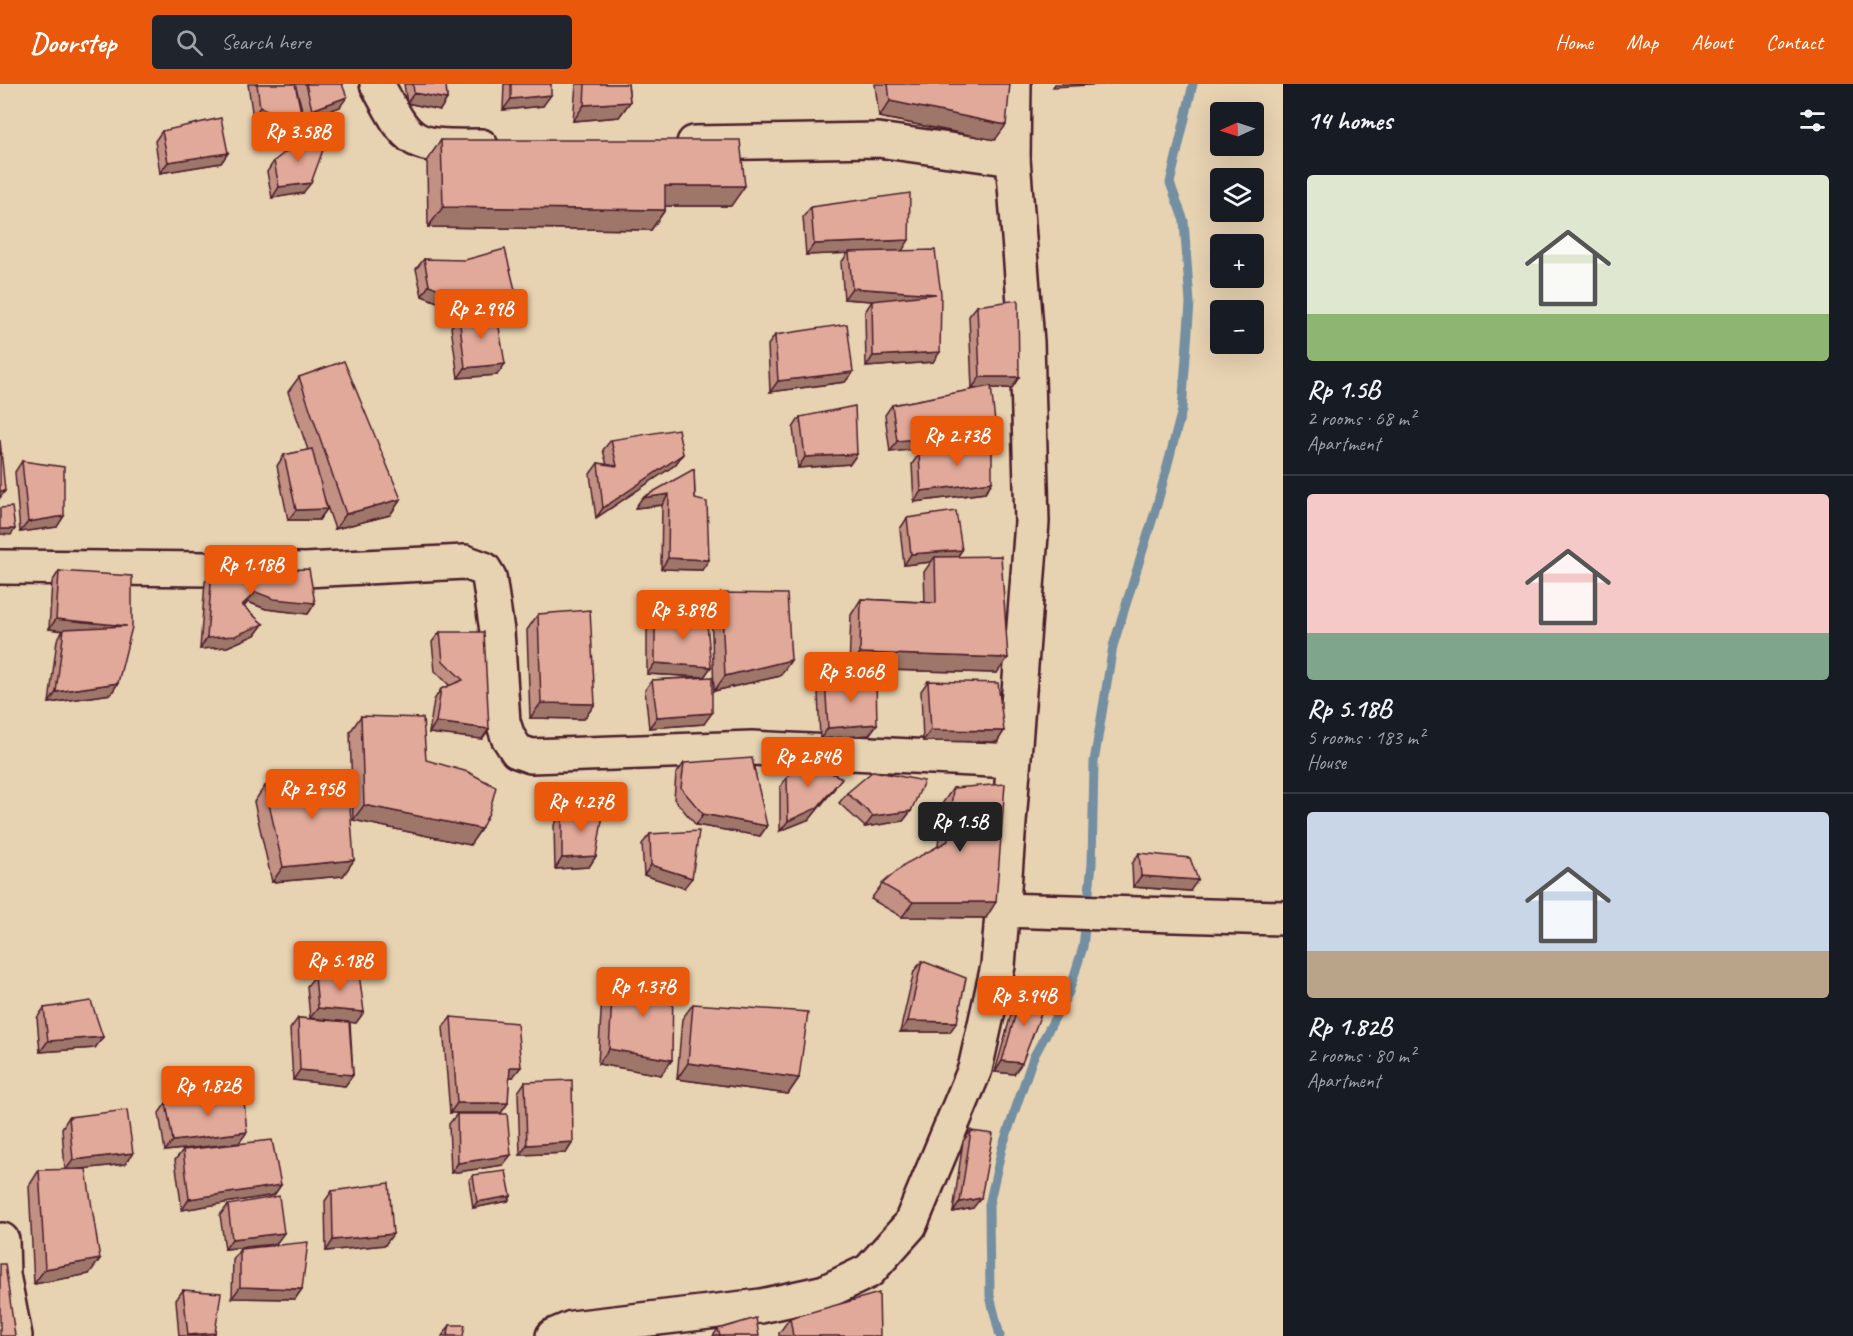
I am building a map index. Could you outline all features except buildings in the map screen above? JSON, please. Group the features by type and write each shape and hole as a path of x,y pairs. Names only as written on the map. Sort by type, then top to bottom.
{"street":[{"path":"377,84 400,128 411,139 440,147 508,145"},
{"path":"553,1336 572,1328 761,1306 825,1292 868,1271 910,1225 975,1069 998,966 1000,910 1032,522 1027,342 1013,159 1014,84"},
{"path":"668,143 878,140 1013,159"},
{"path":"0,567 305,570 465,562 484,569 489,577 497,631 503,722 516,751 531,756 752,748 1013,761"},
{"path":"1000,910 1066,910 1283,918"},
{"path":"2,1240 3,1275 15,1336"}],"waterway":[{"path":"1000,1336 990,1296 989,1205 1002,1148 1033,1058 1069,992 1083,947 1092,864 1094,762 1113,646 1157,505 1182,410 1190,303 1184,221 1170,183 1193,84"}]}
